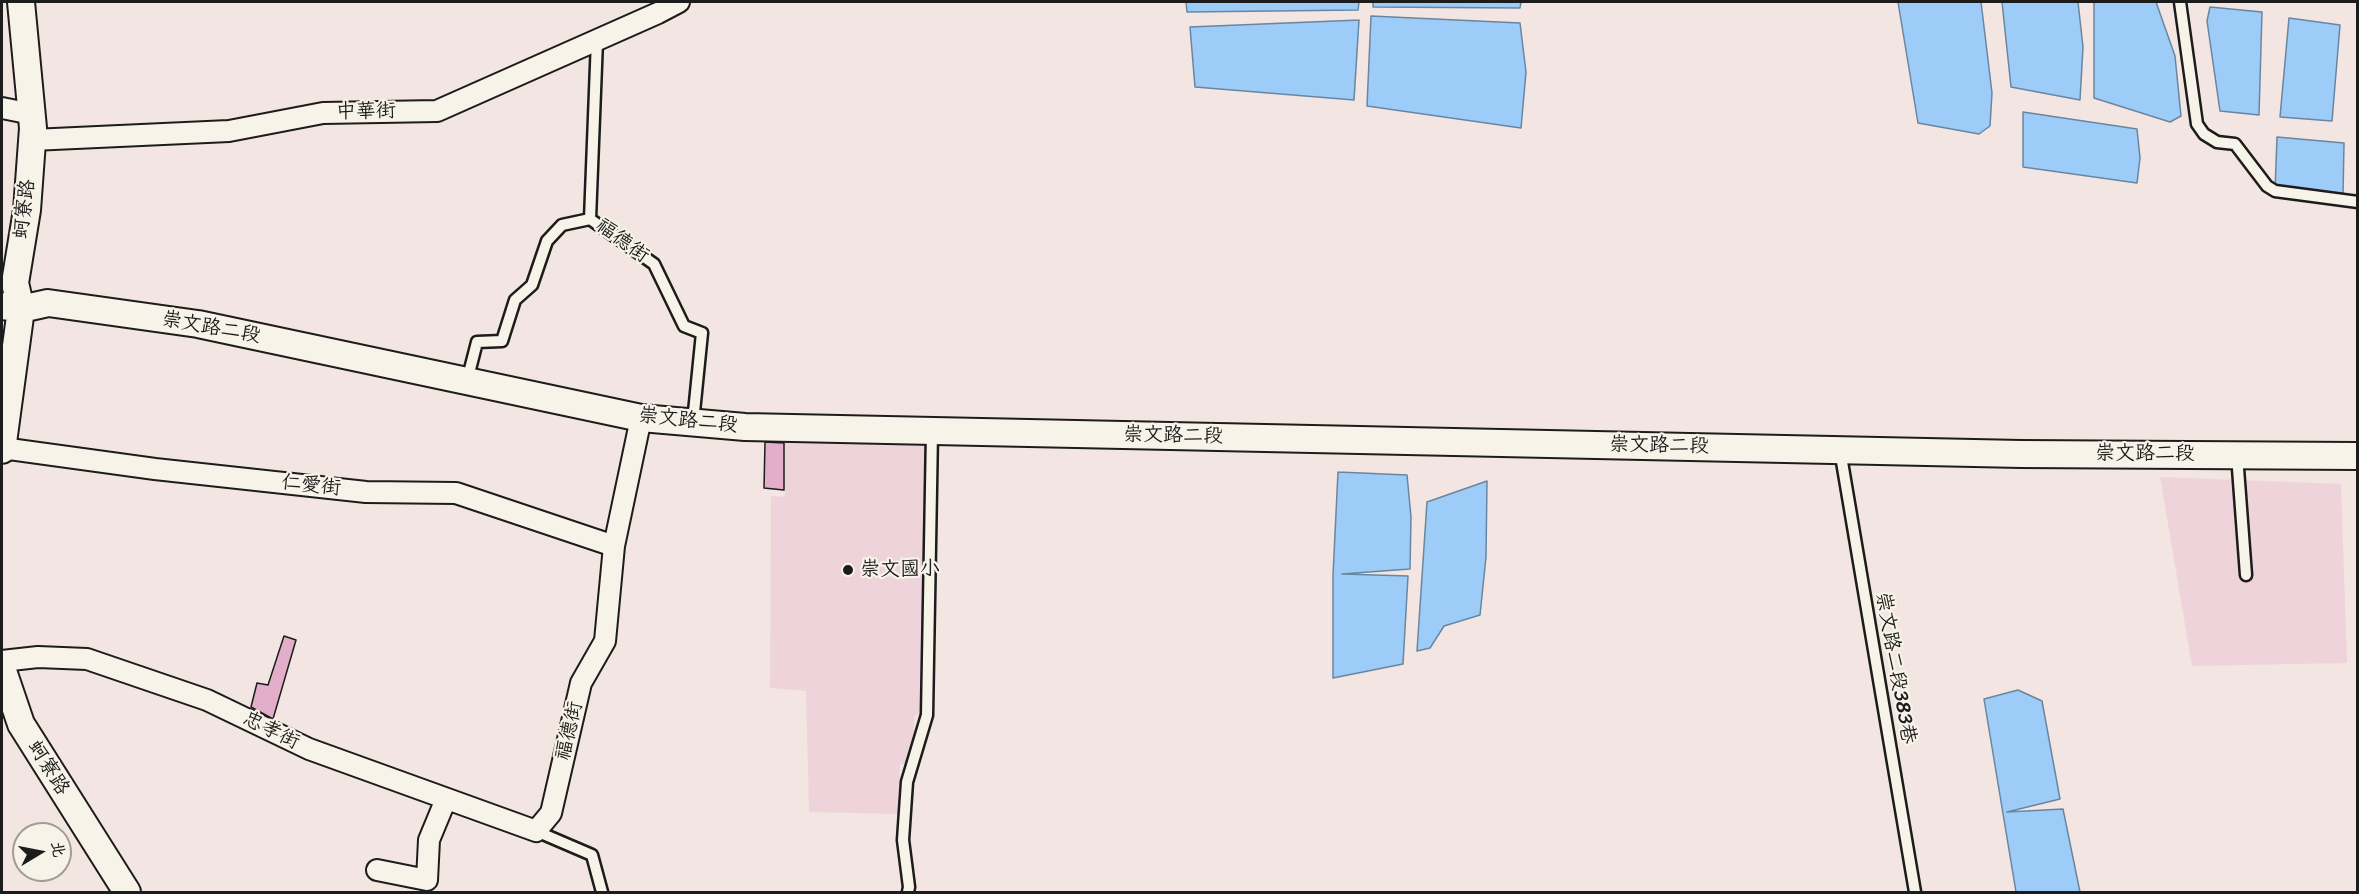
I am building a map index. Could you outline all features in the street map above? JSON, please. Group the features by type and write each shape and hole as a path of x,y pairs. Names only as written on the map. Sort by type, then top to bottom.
{"street":[{"name":"蚵寮路","path":"2,449 11,307 27,210 32,140 32,114 21,2"},
{"name":"中華街","path":"32,140 229,131 323,113 437,111 679,2"},
{"path":"2,108 32,114"},
{"name":"崇文路二段","path":"11,307 48,303 198,324 641,418 745,427 2032,454 2358,456"},
{"name":"福德街","path":"536,831 551,813 581,683 605,640 614,546 641,418"},
{"name":"仁愛街","path":"2,449 155,469 366,492 456,493 614,546"},
{"name":"忠孝街","path":"2,661 38,657 87,658 207,700 309,749 536,831"},
{"name":"蚵寮路","path":"2,668 21,724 127,892"},
{"path":"377,870 427,880 429,840 446,799"}],"lane":[{"path":"2180,2 2195,118 2204,134 2217,142 2235,144 2267,186 2275,190 2358,202"},
{"name":"福德街","path":"597,40 590,219 654,264 684,326 702,333 693,422"},
{"path":"467,381 477,342 502,341 515,300 532,285 547,241 562,225 590,219"},
{"path":"908,892 903,840 907,782 927,715 932,431"},
{"name":"崇文路二段383巷","path":"1840,450 1915,892"},
{"path":"2237,454 2246,575"},
{"path":"536,831 592,855 602,892"}],"shaded area":[{"name":"崇文國小","path":"784,440 926,441 925,715 915,715 911,764 900,764 899,814 809,812 806,691 770,688 771,496 785,497"},
{"path":"2160,477 2341,484 2347,663 2192,666"}],"water":[{"path":"1186,2 1359,2 1358,10 1187,12"},
{"path":"1373,2 1521,2 1520,8 1373,7"},
{"path":"1898,2 1981,2 1992,93 1990,126 1979,134 1918,123"},
{"path":"2002,2 2078,2 2083,47 2080,100 2011,87"},
{"path":"2094,2 2156,2 2175,56 2181,116 2170,122 2094,98"},
{"path":"2210,7 2262,12 2259,115 2220,111 2207,21"},
{"path":"1371,16 1520,23 1526,72 1521,128 1367,106"},
{"path":"2289,18 2340,25 2332,121 2280,117"},
{"path":"1359,20 1354,100 1195,87 1190,27"},
{"path":"2023,112 2137,129 2140,158 2137,183 2023,167"},
{"path":"2277,137 2344,143 2343,196 2275,191"},
{"path":"1338,472 1407,475 1411,517 1410,569 1342,574 1408,576 1403,664 1333,678 1333,575"},
{"path":"1487,481 1486,557 1480,615 1444,626 1430,648 1417,651 1427,502"},
{"path":"2018,690 2042,701 2060,799 2007,812 2063,809 2080,892 2016,892 1984,699"}],"building":[{"path":"765,442 784,443 784,490 764,488"},
{"path":"284,636 296,640 273,719 251,707 257,683 268,685"}],"place":[{"name":"崇文國小","path":"848,570"}]}
